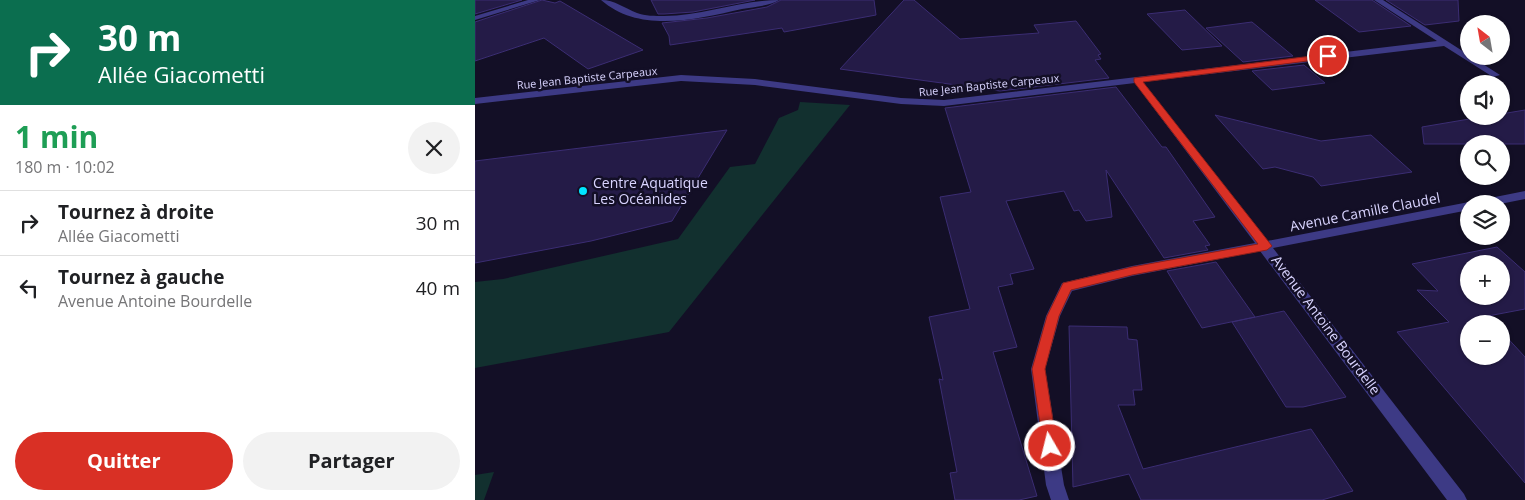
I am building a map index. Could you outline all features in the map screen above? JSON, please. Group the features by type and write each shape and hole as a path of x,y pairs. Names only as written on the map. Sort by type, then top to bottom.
{"street":[{"path":"475,18 536,0"},
{"path":"605,0 631,14 648,18 686,16 775,0"},
{"path":"1378,0 1496,75"},
{"name":"Rue Jean Baptiste Carpeaux","path":"475,101 681,78 712,78 782,84 913,104 944,103 1445,43"},
{"name":"Avenue Antoine Bourdelle","path":"1137,80 1267,246 1458,500"},
{"path":"1510,198 1525,195"},
{"name":"Avenue Camille Claudel","path":"1060,500 1055,485 1038,369 1053,316 1067,287 1132,271 1460,208"}],"green space":[{"path":"800,102 850,105 669,332 475,368 475,282 503,279 678,239 730,167 755,164 779,118 798,110"},
{"path":"494,472 484,500 475,500 475,475"}],"building":[{"path":"475,0 522,0 475,14"},
{"path":"542,0 555,3 560,1 643,50 588,69 544,38 475,61 475,22"},
{"path":"651,0 755,0 693,12 658,14"},
{"path":"781,0 874,0 876,15 784,32 782,28 670,45 669,36 662,23 707,18 767,7"},
{"path":"904,0 914,0 960,39 1039,33 1034,25 1076,21 1101,54 1098,55 1101,59 1095,60 1109,78 1000,91 840,69"},
{"path":"1315,0 1372,0 1411,26 1359,32"},
{"path":"1386,0 1458,0 1459,21 1425,25"},
{"path":"1185,10 1222,46 1182,50 1147,14"},
{"path":"1252,22 1293,56 1243,62 1206,28"},
{"path":"1304,65 1325,83 1272,90 1252,71"},
{"path":"1116,87 1162,147 1166,147 1215,217 1193,221 1210,245 1205,246 1208,250 1164,258 1106,170 1112,217 1086,221 1079,210 1074,211 1064,191 1006,201 1034,269 1010,274 1013,284 998,287 1017,347 993,352 1037,496 1019,500 955,500 950,473 957,472 939,379 943,380 929,317 970,309 940,197 971,192 945,108"},
{"path":"1525,110 1525,144 1510,144 1510,135 1460,135 1460,144 1424,144 1422,127 1460,121 1460,125 1510,125 1510,112"},
{"path":"1215,115 1321,141 1371,135 1412,172 1321,186 1313,177 1275,167 1263,169"},
{"name":"Centre Aquatique Les Océanides","path":"727,130 672,221 591,241 475,263 475,161"},
{"path":"1497,247 1506,255 1460,255 1460,305 1510,305 1510,259 1525,272 1525,309 1493,315 1460,315 1460,365 1510,365 1510,341 1525,357 1525,483 1397,332 1449,322 1417,290 1438,291 1412,264"},
{"path":"1216,262 1255,317 1202,328 1167,271"},
{"path":"1284,311 1346,397 1303,407 1286,407 1232,322"},
{"path":"1069,326 1127,327 1128,339 1137,340 1142,390 1133,390 1135,405 1118,405 1143,469 1311,429 1353,491 1322,500 1141,500 1129,474 1073,487"}],"place":[{"name":"Centre Aquatique Les Océanides","path":"583,191"}],"route":[{"path":"1050,446 1038,369 1053,316 1067,287 1132,271 1267,246 1137,80 1328,56"}]}
